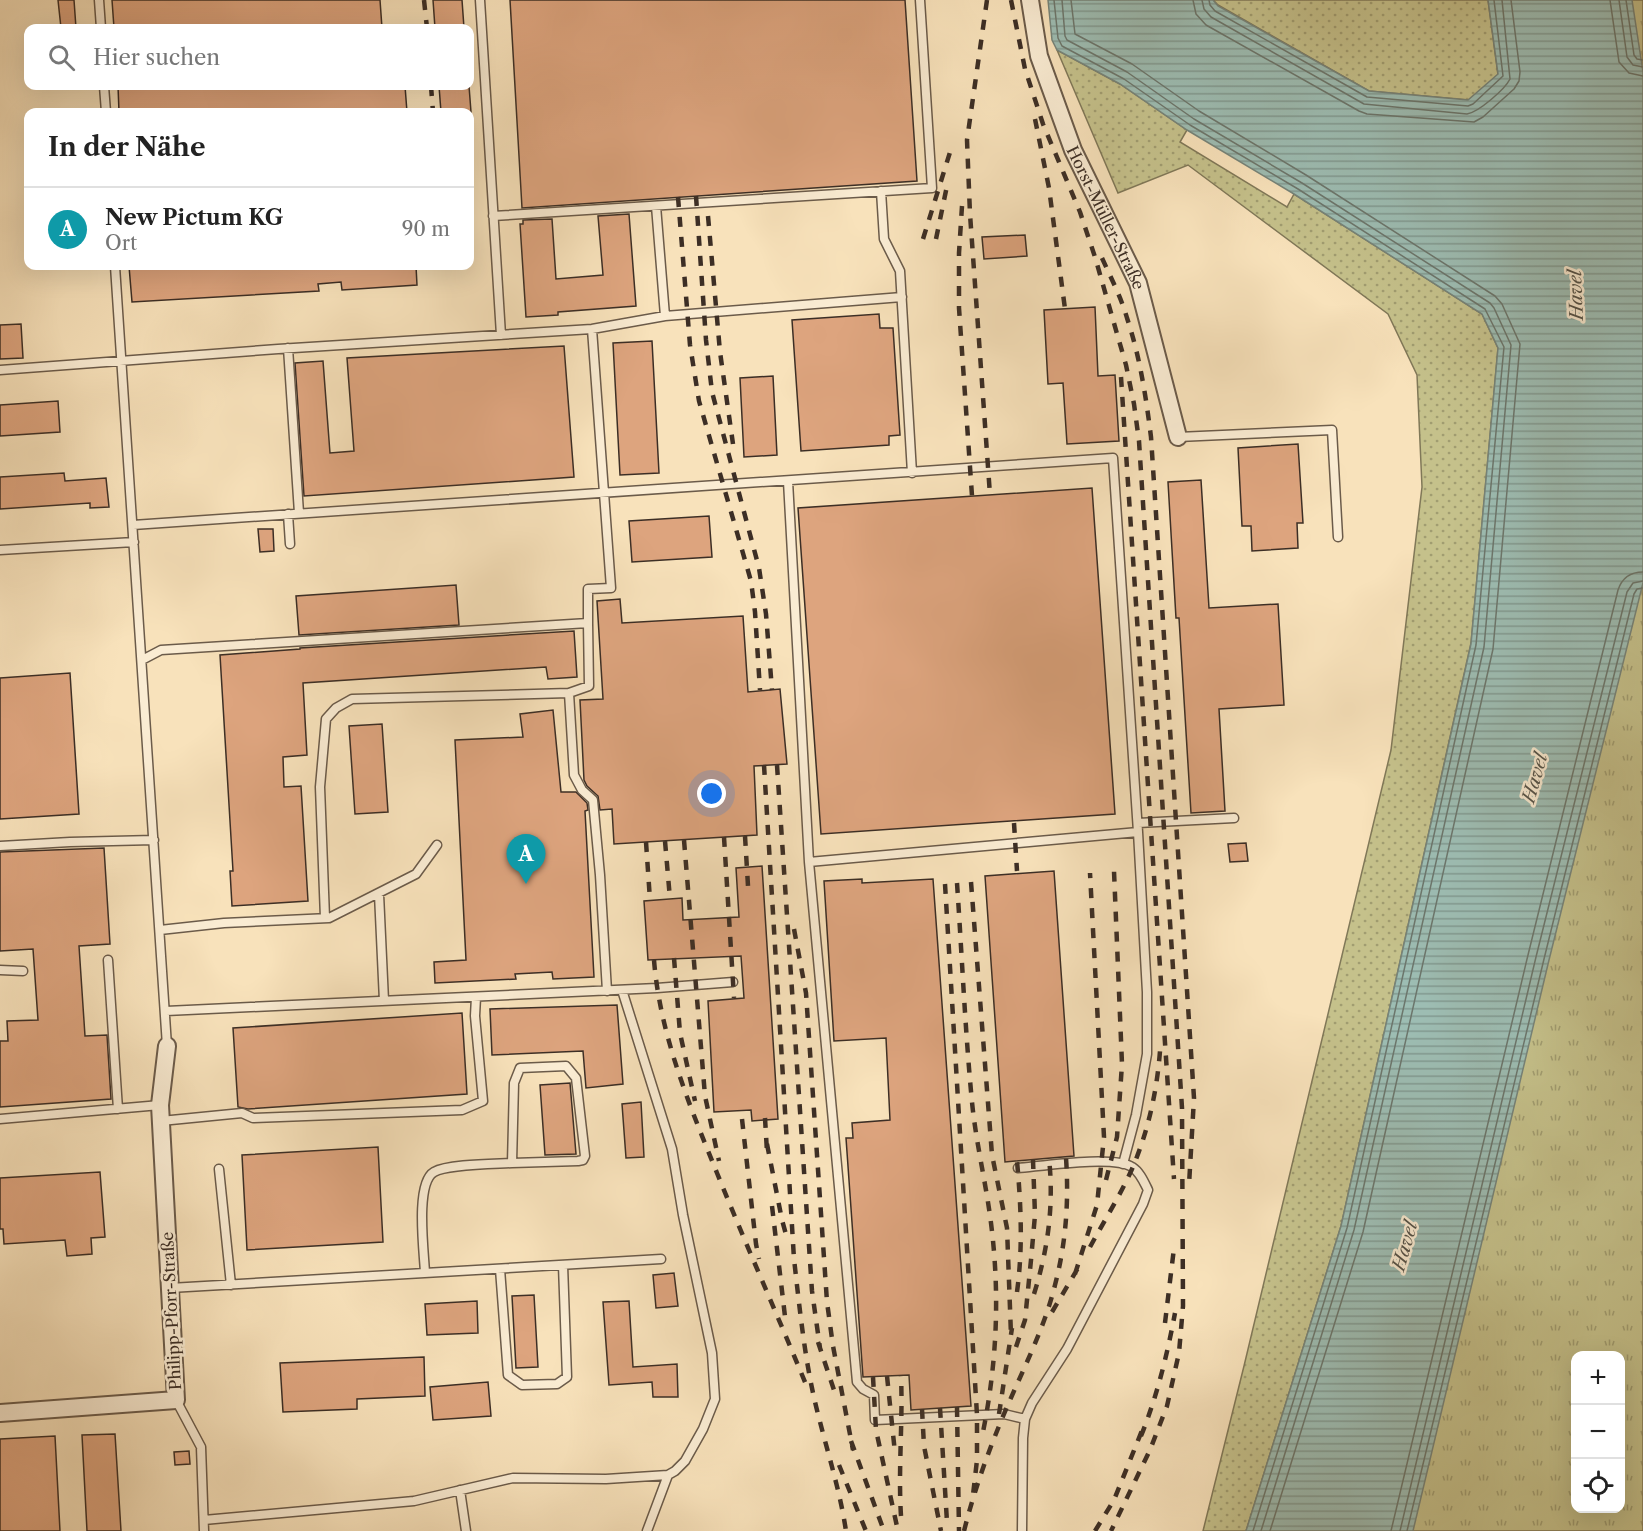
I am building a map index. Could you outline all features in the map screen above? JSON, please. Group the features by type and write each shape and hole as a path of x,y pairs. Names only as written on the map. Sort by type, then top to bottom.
{"street":[{"name":"Horst-Müller-Straße","path":"1030,0 1039,56 1073,150 1138,283 1178,437"},
{"name":"Philipp-Pforr-Straße","path":"0,1413 176,1400 161,1113 167,1046"}],"lane":[{"path":"99,0 101,24"},
{"path":"480,0 501,335"},
{"path":"493,216 932,188 920,0"},
{"path":"104,90 106,108"},
{"path":"881,191 885,239 900,271 912,473"},
{"path":"656,206 665,316"},
{"path":"115,270 167,1046"},
{"path":"0,370 288,348 592,329 665,316 902,297"},
{"path":"325,918 320,787 326,719 336,708 352,699 569,693 589,686 588,590 611,588 592,329"},
{"path":"288,348 299,513"},
{"path":"1178,437 1332,430 1338,537"},
{"path":"133,525 1113,458 1147,992 1147,1054 1136,1115 1123,1164"},
{"path":"788,481 809,862 857,1382 863,1389 874,1395 875,1420 1004,1414 1025,1419"},
{"path":"288,514 290,544"},
{"path":"0,550 134,543"},
{"path":"142,660 161,650 588,623"},
{"path":"569,693 574,775 582,790 592,800 600,875 607,991"},
{"path":"809,862 1234,818"},
{"path":"0,846 154,840"},
{"path":"160,930 224,923 325,918 379,894 416,874 437,845"},
{"path":"379,894 384,1001"},
{"path":"108,960 118,1109"},
{"path":"0,970 23,971"},
{"path":"166,1011 607,991 733,982"},
{"path":"204,1520 404,1502 513,1478 606,1479 668,1475 685,1461 703,1429 715,1399 712,1353 683,1215 672,1149 622,990"},
{"path":"0,1119 118,1109 161,1113 242,1113 253,1118 462,1110 483,1101 474,1016 476,997"},
{"path":"425,1273 422,1195 428,1177 436,1171 449,1167 583,1160 585,1156 576,1078 566,1066 520,1068 516,1075 512,1163"},
{"path":"1018,1168 1102,1162 1123,1164 1133,1167 1148,1190 1143,1204 1067,1349 1032,1403 1025,1419 1022,1531"},
{"path":"219,1169 231,1285"},
{"path":"170,1288 661,1259"},
{"path":"500,1269 508,1375 522,1385 557,1384 567,1377 563,1265"},
{"path":"176,1400 201,1447 204,1531"},
{"path":"647,1531 668,1475"},
{"path":"460,1490 466,1531"}],"green space":[{"path":"1213,0 1488,0 1498,75 1469,100 1369,91"},
{"path":"1624,0 1643,0 1643,124"},
{"path":"1057,50 1120,84 1187,130 1180,142 1287,207 1294,194 1482,314 1498,348 1471,643 1341,1226 1246,1531 1203,1531 1391,750 1422,487 1417,375 1388,314 1188,165 1118,193"},
{"path":"1643,521 1643,1531 1393,1531"}],"water":[{"name":"Havel","path":"1048,0 1213,0 1218,6 1369,91 1468,100 1498,74 1488,0 1632,0 1643,72 1643,583 1549,960 1413,1531 1246,1531 1341,1226 1471,644 1498,348 1482,314 1294,194 1187,130 1120,84 1057,50 1052,40"}],"building":[{"path":"58,0 74,0 76,24 61,24"},
{"path":"112,0 380,0 382,24 114,24"},
{"path":"433,0 462,0 464,24 435,24"},
{"path":"510,0 905,0 917,181 522,208"},
{"path":"118,90 405,90 407,108 119,108"},
{"path":"439,90 469,90 471,108 441,108"},
{"path":"629,214 636,306 526,317 520,224 523,224 523,220 552,219 556,279 603,275 598,216"},
{"path":"1025,235 1027,256 984,259 982,237"},
{"path":"129,270 416,270 417,285 342,290 341,282 318,284 319,291 132,302"},
{"path":"1095,307 1098,376 1115,375 1119,441 1067,444 1063,383 1048,384 1044,310"},
{"path":"879,314 880,328 893,328 900,435 889,436 889,445 801,451 792,320"},
{"path":"21,324 23,358 0,359 0,325"},
{"path":"652,341 659,473 620,475 613,343"},
{"path":"564,346 574,477 304,496 295,363 323,361 330,453 354,451 347,358"},
{"path":"773,376 777,455 744,457 740,378"},
{"path":"58,401 60,432 0,436 0,405"},
{"path":"1298,444 1303,523 1297,523 1298,548 1252,551 1251,526 1242,526 1238,448"},
{"path":"64,473 65,481 106,478 109,507 90,508 90,503 0,509 0,477"},
{"path":"1201,480 1209,608 1278,604 1284,705 1219,709 1225,811 1191,813 1168,482"},
{"path":"1092,488 1115,814 821,834 798,508"},
{"path":"709,516 712,557 632,562 629,521"},
{"path":"258,529 273,529 274,551 260,552"},
{"path":"456,585 459,625 299,635 296,596"},
{"path":"620,599 622,623 743,616 748,692 780,689 787,764 754,766 757,835 614,844 612,809 600,810 598,796 584,780 580,700 603,699 597,601"},
{"path":"574,631 577,677 548,679 546,667 303,683 307,755 283,757 284,787 301,786 308,901 232,906 230,871 233,871 220,655"},
{"path":"70,673 79,814 0,819 0,678"},
{"path":"553,710 561,792 576,792 587,803 588,810 585,811 594,977 553,979 552,972 515,974 516,979 435,983 434,962 466,960 455,740 523,737 520,714"},
{"path":"382,724 388,812 355,814 349,726"},
{"path":"1246,843 1248,861 1230,862 1228,844"},
{"path":"104,848 110,944 79,946 85,1036 107,1035 111,1099 0,1107 0,1041 8,1041 7,1021 38,1020 33,949 0,951 0,852"},
{"path":"762,866 778,1119 752,1121 751,1110 714,1112 708,1001 744,998 741,956 648,960 644,901 682,898 683,920 739,917 736,868"},
{"path":"1054,871 1074,1156 1005,1162 985,876"},
{"path":"862,879 862,883 933,879 971,1406 911,1410 909,1375 863,1377 846,1138 853,1138 852,1123 890,1120 886,1038 834,1041 824,881"},
{"path":"617,1005 623,1084 586,1088 583,1051 492,1055 490,1009"},
{"path":"462,1013 467,1094 248,1109 238,1107 233,1028"},
{"path":"570,1083 576,1154 545,1155 540,1085"},
{"path":"641,1102 644,1157 626,1158 622,1104"},
{"path":"378,1147 383,1242 247,1250 242,1155"},
{"path":"100,1172 105,1237 91,1238 92,1254 67,1256 65,1240 4,1244 3,1229 0,1229 0,1178"},
{"path":"674,1273 678,1306 656,1308 653,1275"},
{"path":"534,1295 538,1367 516,1368 512,1296"},
{"path":"477,1301 478,1333 427,1335 425,1304"},
{"path":"629,1301 633,1367 677,1364 678,1397 653,1397 652,1382 609,1385 603,1302"},
{"path":"424,1357 425,1396 357,1399 357,1409 283,1412 280,1363"},
{"path":"488,1382 491,1416 433,1420 430,1387"},
{"path":"115,1434 121,1531 87,1531 82,1435"},
{"path":"55,1436 60,1531 0,1531 0,1439"},
{"path":"189,1451 190,1464 175,1465 174,1452"}],"railway":[{"path":"424,0 427,24"},
{"path":"987,0 967,140 990,495"},
{"path":"1011,0 1025,69 1043,124 1080,212 1095,257 1126,365 1139,441 1182,1108 1183,1306 1179,1353 1167,1406 1150,1450 1111,1531"},
{"path":"431,90 433,108"},
{"path":"1035,119 1049,188 1065,309"},
{"path":"923,239 951,149"},
{"path":"936,239 948,181"},
{"path":"696,196 712,392 759,568 766,614 772,690"},
{"path":"678,197 690,345 699,401 751,581 760,690"},
{"path":"962,206 959,308 972,496"},
{"path":"708,216 720,352 733,444"},
{"path":"1102,258 1122,303 1136,347 1151,437 1194,1098 1189,1185"},
{"path":"1121,377 1174,1179"},
{"path":"764,765 794,1259 810,1376 846,1531"},
{"path":"777,765 812,1291 820,1348"},
{"path":"1014,823 1017,871"},
{"path":"745,836 748,886"},
{"path":"724,837 734,998"},
{"path":"684,840 705,1096 719,1161"},
{"path":"665,841 670,899"},
{"path":"646,842 650,900"},
{"path":"1106,1180 1117,1137 1122,1064 1114,871"},
{"path":"1075,1274 1097,1205 1104,1137 1090,873"},
{"path":"971,882 992,1155 1007,1228 1011,1335"},
{"path":"957,883 972,1102 991,1223 996,1276 994,1354 983,1432"},
{"path":"945,884 977,1415 977,1460 973,1495"},
{"path":"794,929 806,993 827,1302 853,1450"},
{"path":"674,958 680,1033 695,1101"},
{"path":"654,960 662,1015 686,1095 807,1387"},
{"path":"1090,1247 1138,1155 1151,1111 1160,1051"},
{"path":"765,1118 767,1152"},
{"path":"742,1119 759,1259"},
{"path":"767,1144 787,1238"},
{"path":"1034,1294 1049,1227 1051,1193 1049,1158"},
{"path":"964,1531 987,1457 1039,1334 1055,1285 1066,1222 1066,1158"},
{"path":"1016,1347 1025,1320 1031,1260 1035,1215 1033,1160"},
{"path":"1017,1161 1021,1226 1017,1292"},
{"path":"772,1206 786,1325"},
{"path":"1165,1323 1174,1248"},
{"path":"1052,1312 1078,1268"},
{"path":"1141,1436 1161,1376 1175,1313"},
{"path":"999,1414 1012,1328"},
{"path":"818,1342 836,1396"},
{"path":"887,1376 895,1453"},
{"path":"901,1376 901,1516"},
{"path":"873,1377 876,1430 898,1531"},
{"path":"957,1407 959,1531"},
{"path":"940,1408 947,1522"},
{"path":"922,1409 924,1446 941,1531"},
{"path":"1095,1531 1114,1500 1143,1428"},
{"path":"851,1441 884,1531"},
{"path":"839,1465 866,1531"}],"place":[{"name":"New Pictum KG","path":"526,884"}]}
